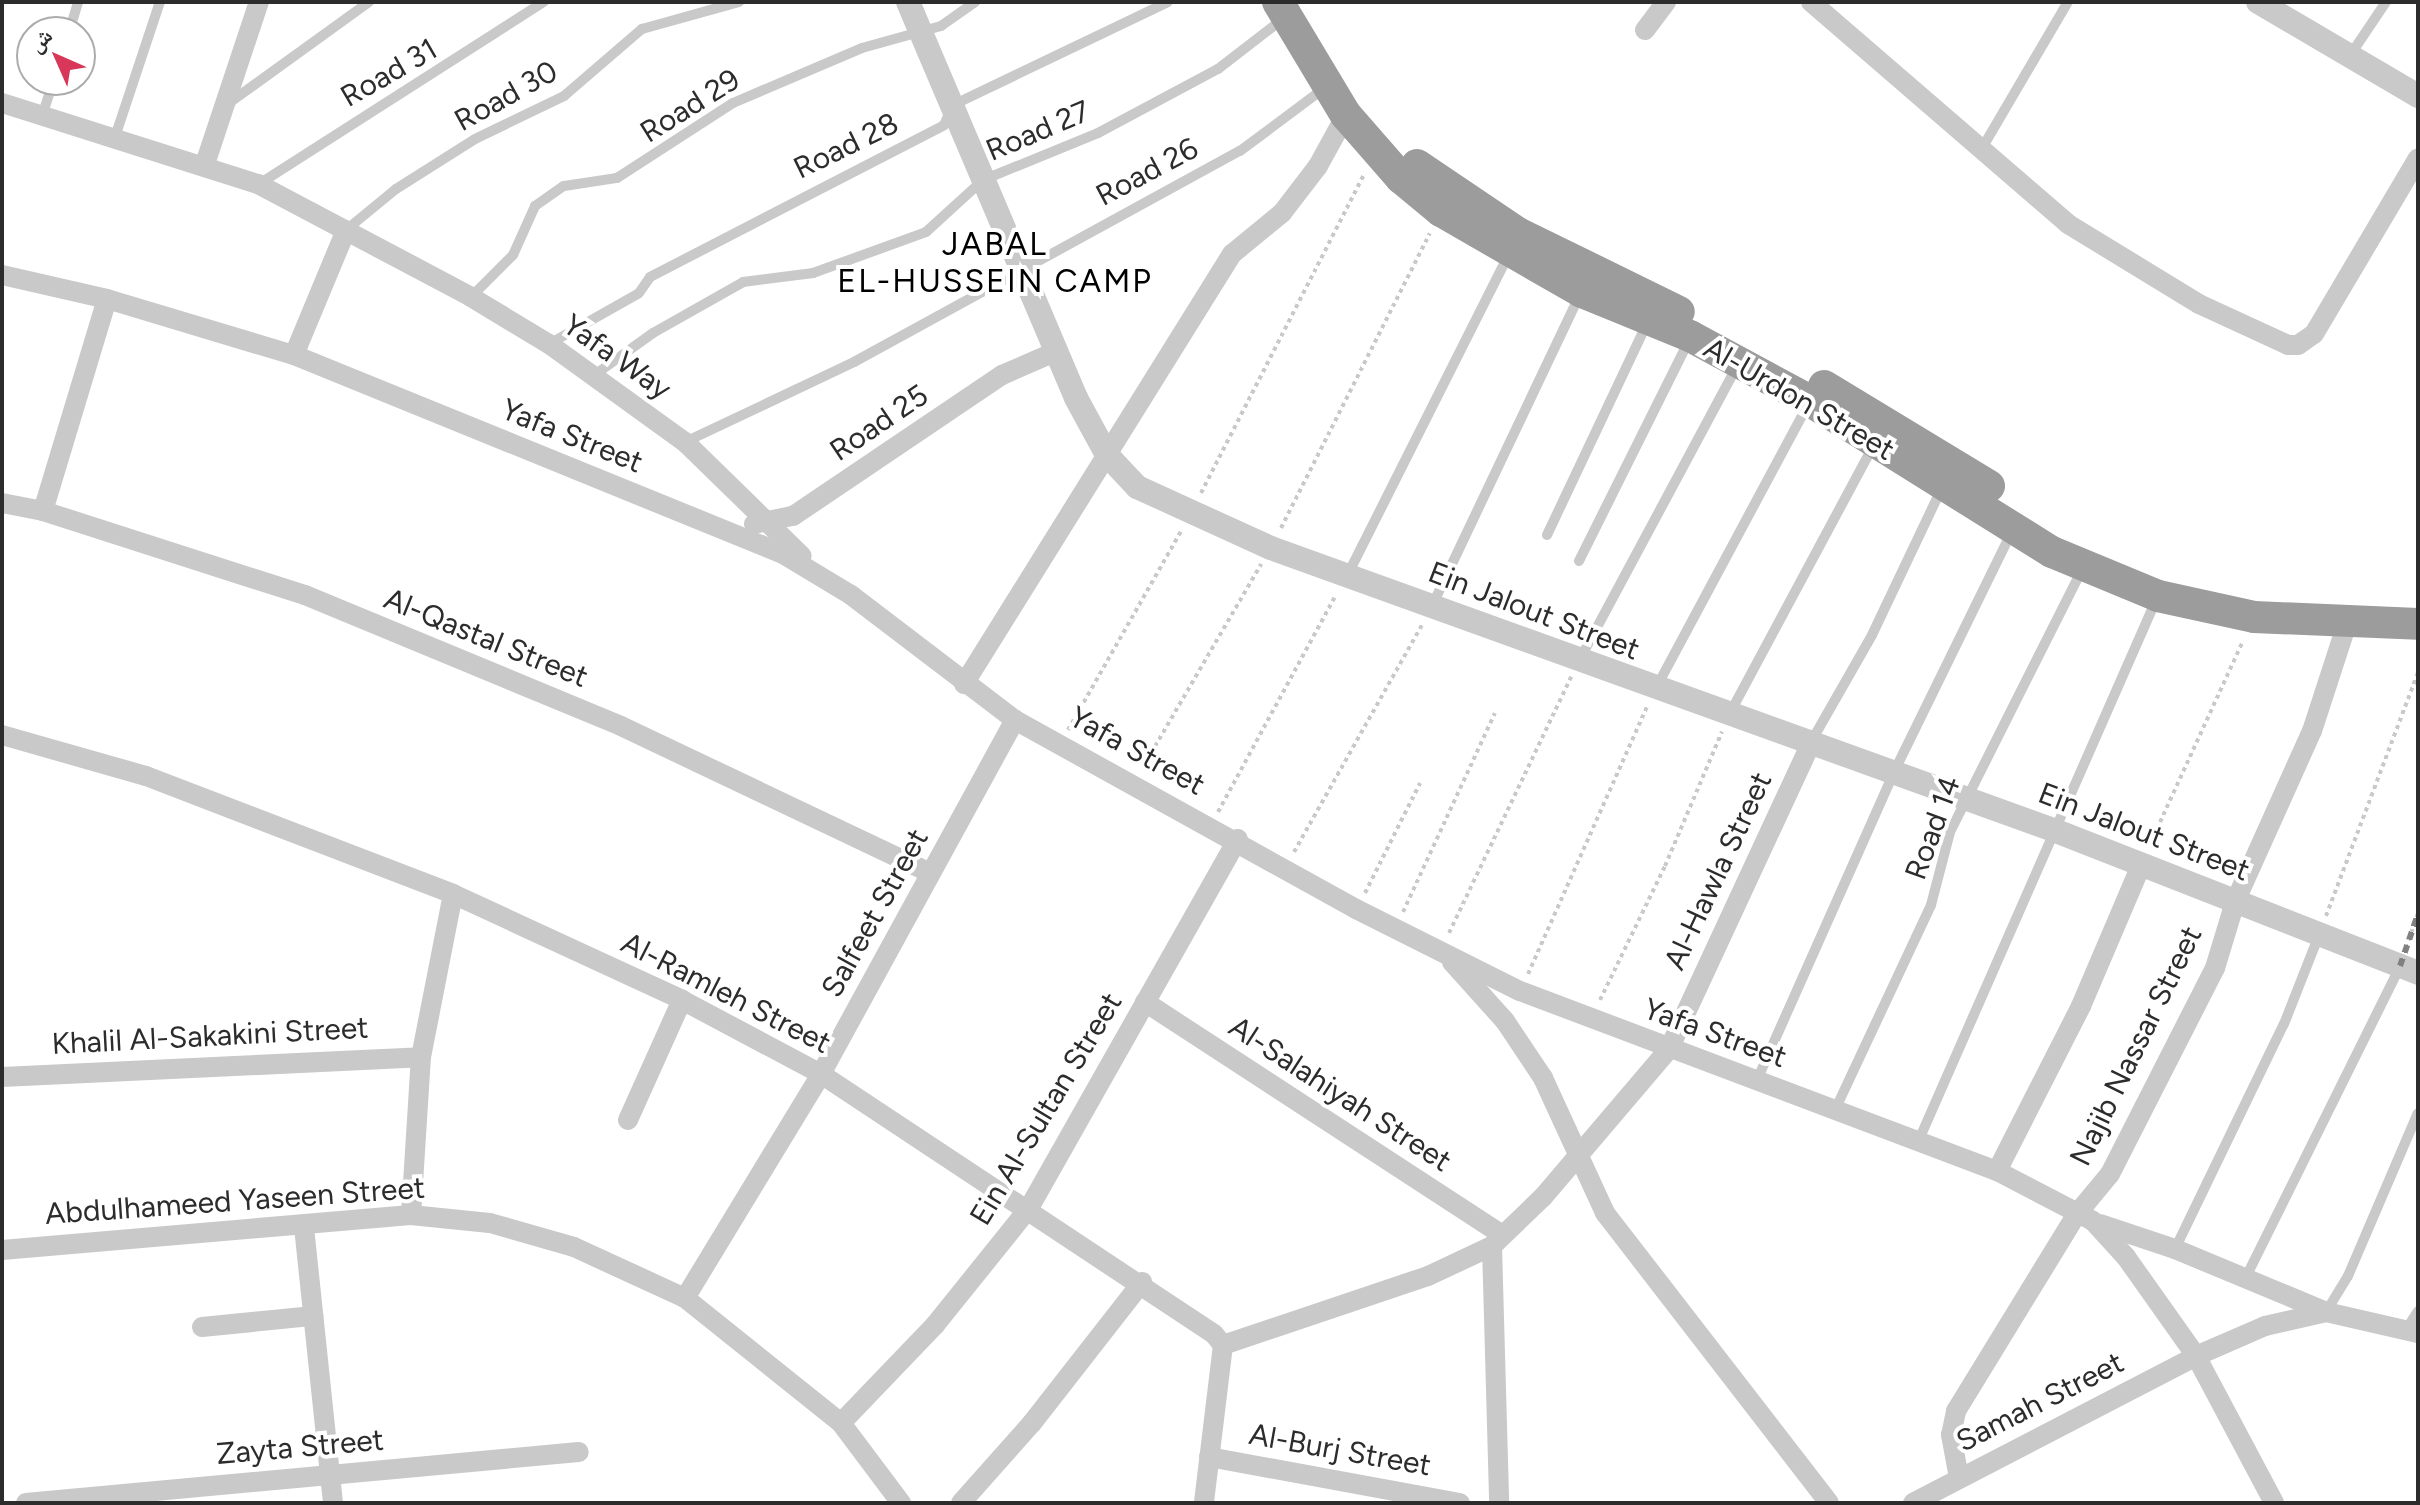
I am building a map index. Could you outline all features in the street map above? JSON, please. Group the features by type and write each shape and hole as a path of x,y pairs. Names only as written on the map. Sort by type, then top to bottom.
{"highway":[{"name":"Al-Urdon Street","path":"1288,7 1326,87 1377,150 1441,211 1510,253 1582,292 1690,336 1810,401 1875,444 2084,566 2158,596 2254,617 2418,624"},
{"name":"Al-Urdon Street","path":"1288,7 1364,109 1434,180 1518,233 1807,376 2062,534 2159,577 2216,595 2282,602 2418,604"}],"street":[{"path":"205,164 259,2"},
{"name":"Ein Jalout Street","path":"908,2 1055,352 1107,455 1137,487 1190,515 1271,548 1655,690 1967,798 2409,969"},
{"path":"1645,30 1666,2"},
{"path":"1811,2 2068,224 2132,266 2266,336 2298,345 2314,334 2345,289 2418,158"},
{"path":"2258,2 2348,59 2418,96"},
{"name":"Yafa Way","path":"2,103 114,140 205,164 258,184 471,297 549,344 685,442 762,521 823,575"},
{"path":"964,684 1232,254 1282,213 1318,166 1346,115"},
{"path":"294,355 346,230"},
{"name":"Yafa Street","path":"2,275 107,299 294,355 732,533 823,575 1015,720 1238,839 1395,929 1520,991 1917,1144 1997,1171 2084,1218 2126,1257 2196,1356 2274,1503"},
{"path":"43,511 107,299"},
{"name":"Road 25","path":"732,533 762,521 793,516 1002,375 1055,352"},
{"name":"Al-Qastal Street","path":"2,503 43,511 305,595 621,726 930,873"},
{"name":"Najib Nassar Street","path":"1959,1478 1951,1435 1956,1411 2110,1174 2215,968 2235,902 2312,731 2348,620"},
{"name":"Salfeet Street","path":"685,1298 821,1074 1015,720"},
{"name":"Al-Ramleh Street","path":"2,735 146,776 453,894 682,1000 821,1074 1142,1282 1223,1345"},
{"name":"Al-Hawla Street","path":"1223,1345 1428,1276 1497,1241 1577,1158 1669,1049 1810,745"},
{"name":"Ein Al-Sultan Street","path":"841,1423 935,1325 1029,1208 1238,839"},
{"path":"1997,1171 2087,992 2141,865"},
{"path":"411,1215 421,1057 453,894"},
{"path":"1441,950 1522,1046 1565,1122 1577,1158 1605,1213 1829,1503"},
{"path":"628,1120 682,1000"},
{"name":"Al-Salahiyah Street","path":"1145,1002 1497,1241"},
{"name":"Khalil Al-Sakakini Street","path":"2,1077 421,1057"},
{"name":"Abdulhameed Yaseen Street","path":"2,1250 304,1227 411,1215 451,1215 574,1247 685,1298 841,1423 901,1503"},
{"path":"2084,1218 2175,1249 2326,1312 2414,1324"},
{"path":"304,1227 333,1503"},
{"path":"1497,1241 1499,1503"},
{"path":"961,1503 1032,1423 1142,1282"},
{"path":"2196,1356 2265,1326 2326,1312"},
{"path":"202,1327 313,1316"},
{"path":"1204,1503 1223,1345"},
{"name":"Samah Street","path":"1913,1503 2196,1356"},
{"name":"Zayta Street","path":"26,1503 579,1452"},
{"name":"Al-Burj Street","path":"1209,1457 1460,1503"}],"lane":[{"path":"114,140 160,2"},
{"path":"224,106 369,2"},
{"name":"Road 31","path":"258,184 312,145 441,71 544,2"},
{"name":"Road 30","path":"346,230 396,189 475,139 564,96 642,29 739,2"},
{"name":"Road 29","path":"471,297 513,255 535,206 564,186 617,178 733,103 862,48 941,26 975,2"},
{"name":"Road 28","path":"549,344 639,293 650,277 944,125 953,105 1168,2"},
{"path":"1981,150 2068,2"},
{"path":"2348,59 2386,2"},
{"name":"Road 27","path":"593,376 653,333 743,282 813,273 926,232 983,180 1098,133 1218,69 1288,7"},
{"name":"Road 26","path":"685,442 854,362 1020,267 1240,151 1326,87"},
{"path":"42,117 49,96"},
{"path":"1347,576 1442,397 1510,253"},
{"path":"1432,606 1582,292"},
{"path":"1547,535 1648,321"},
{"path":"1579,561 1690,336"},
{"path":"1579,660 1738,364"},
{"path":"1655,690 1810,401"},
{"path":"1729,715 1875,444"},
{"name":"Al-Hawla Street","path":"1810,745 1872,635 1943,484"},
{"path":"1757,1080 1894,772 2015,526"},
{"name":"Road 14","path":"1835,1110 1931,905 1950,832 2084,566"},
{"path":"1917,1144 2158,596"},
{"path":"2175,1249 2284,1024 2320,933"},
{"path":"2246,1277 2409,969"},
{"path":"2326,1312 2348,1276 2418,1113"}],"path":[{"path":"1061,743 1190,515 1377,150"},
{"path":"1133,783 1271,548 1441,211"},
{"path":"1211,825 1347,576"},
{"path":"1285,868 1432,606"},
{"path":"2141,865 2254,617"},
{"path":"1441,950 1579,660"},
{"path":"2320,933 2418,673"},
{"path":"1520,991 1655,690"},
{"path":"1395,929 1495,713"},
{"path":"1591,1018 1665,866 1729,715"},
{"path":"1356,909 1420,783"},
{"path":"2409,969 2418,914"}],"railway":[{"path":"2400,966 2418,914"}],"district":[{"name":"JABAL EL-HUSSEIN CAMP","path":"995,264"}]}
